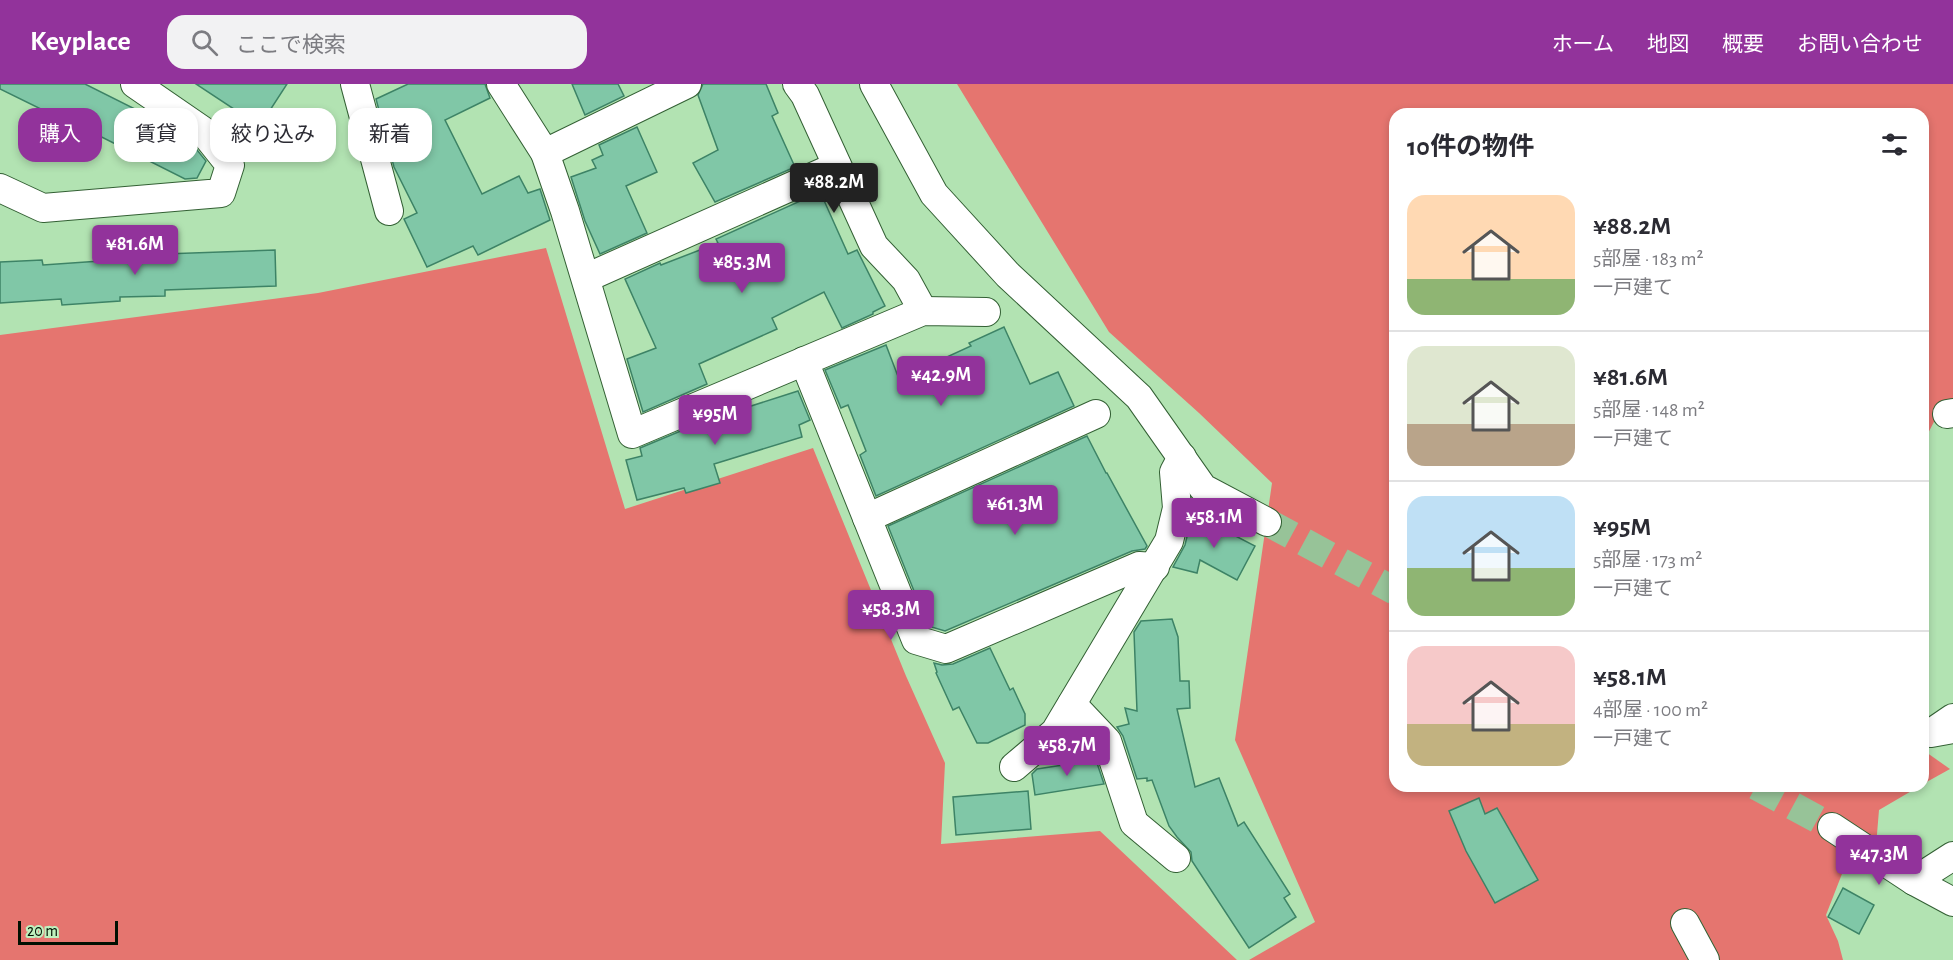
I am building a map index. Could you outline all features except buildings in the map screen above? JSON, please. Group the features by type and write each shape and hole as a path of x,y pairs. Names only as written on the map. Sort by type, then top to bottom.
{"street":[{"path":"0,188 43,208 222,193 230,165 202,130 135,84"},
{"path":"354,84 389,211"},
{"path":"501,84 544,153 566,212 632,434 923,311 986,312"},
{"path":"544,153 687,84"},
{"path":"797,84 805,95 873,246 906,280 923,311"},
{"path":"874,84 934,194 1008,275 1139,397 1203,488 1267,522"},
{"path":"586,278 837,166"},
{"path":"804,361 916,640 946,649 1139,566 1155,567"},
{"path":"867,518 1096,414"},
{"path":"1014,766 1055,732 1155,567 1169,541 1172,530 1177,508 1174,472 1182,458"},
{"path":"1072,704 1107,741 1134,823 1176,858"},
{"path":"1953,718 1931,733 1953,729"},
{"path":"1832,827 1914,881 1953,902"},
{"path":"1914,881 1953,856"},
{"path":"1684,923 1705,960"}],"shaded area":[{"path":"957,84 1953,84 1953,398 1938,414 1929,431 1929,108 1389,108 1389,792 1910,792 1879,810 1876,846 1847,861 1826,915 1838,941 1843,960 1249,960 1315,922 1235,740 1272,483 1109,332"},
{"path":"546,248 625,509 813,448 906,676 945,763 941,844 1100,831 1237,960 0,960 0,335 318,293"},
{"path":"1929,754 1950,769 1929,781"}],"tunnel":[{"path":"1267,522 1389,588"},
{"path":"1767,792 1832,827"}]}
